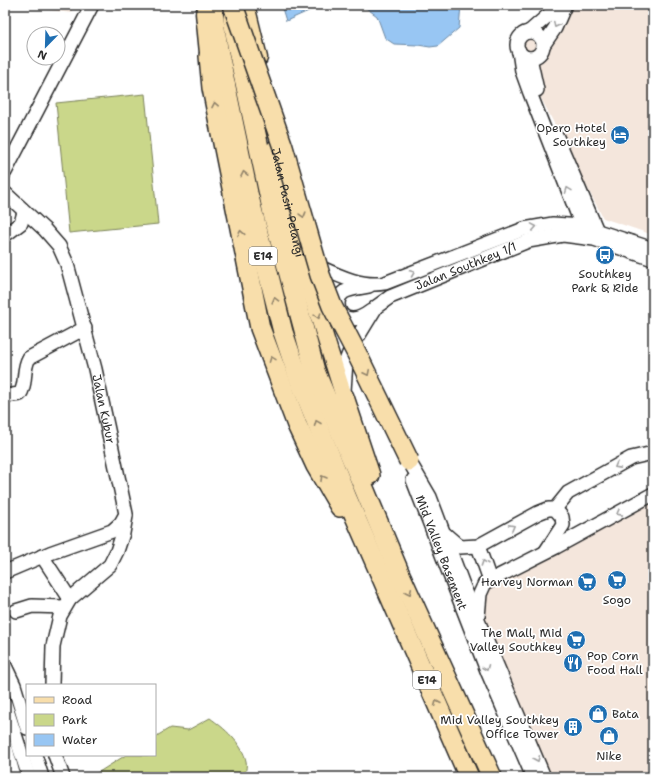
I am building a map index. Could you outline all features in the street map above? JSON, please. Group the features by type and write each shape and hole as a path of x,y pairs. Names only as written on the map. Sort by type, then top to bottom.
{"highway":[{"name":"E14","path":"212,5 218,50 248,193 283,332 298,376 347,498 392,578 492,777"},
{"path":"232,5 284,147 320,275 332,306 361,360 409,461"},
{"name":"E14","path":"232,5 237,45 274,218 301,324 315,371 362,484 392,578 469,777"},
{"path":"208,53 212,88 260,328 297,425 316,466 392,578"},
{"path":"344,397 361,446 392,578"}],"main road":[{"path":"203,5 208,53"},
{"name":"Jalan Pasir Pelangi","path":"246,5 256,44 276,153 300,257 344,397"}],"street":[{"path":"5,172 92,5"},
{"path":"529,32 552,12 557,5"},
{"path":"518,51 524,57 530,58 539,56 543,51 544,44 555,28 565,5"},
{"path":"544,44 541,36 537,33 529,32 522,34 518,39 517,44 522,71 582,226"},
{"path":"530,58 534,81 542,103 597,231"},
{"name":"Jalan Kubur","path":"5,193 45,230 58,246 67,264 85,328 126,514"},
{"path":"5,234 21,223 24,212"},
{"name":"Jalan Southkey 1/1","path":"300,257 354,281 375,285 385,284 524,229 553,224 582,226 653,249"},
{"name":"Jalan Southkey 1/1","path":"344,397 346,361 351,348 376,307 390,297 528,241 563,236 594,239 653,259"},
{"path":"375,285 344,292 341,295 338,304 342,315 352,320 363,317 376,307"},
{"path":"5,396 20,394 24,389 24,370 29,358 85,328"},
{"path":"444,534 460,547 478,546 538,513 548,509 555,509 568,494 631,458 653,454"},
{"path":"409,461 430,498 463,585 544,777"},
{"name":"Mid Valley Basement","path":"409,461 413,482 485,666 533,777"},
{"path":"478,620 481,588 483,584 545,553 653,494"},
{"path":"545,553 563,525 562,518 555,509"},
{"path":"5,572 42,556 112,531 121,523 126,514"},
{"path":"52,684 53,646 56,626 67,603 110,565 117,551 123,533 126,514"},
{"path":"478,546 490,580"},
{"path":"42,556 67,603"},
{"path":"16,611 32,606 67,603"},
{"path":"5,666 14,685 26,725"},
{"path":"6,707 29,777"},
{"path":"5,745 14,777"},
{"path":"35,756 42,777"},
{"path":"55,756 63,777"}],"shaded area":[{"path":"14,5 74,5 71,13"},
{"path":"564,5 653,5 653,235 603,218 514,46"},
{"name":"The Mall, Mid Valley Southkey","path":"653,499 653,777 548,777 482,619 490,585"}],"green space":[{"path":"145,94 158,224 69,233 56,103"},
{"path":"210,718 221,726 237,742 244,754 246,761 245,774 242,777 91,777 124,756 156,756 156,736 170,728 188,730"}],"water":[{"path":"281,5 322,5 286,21"},
{"path":"362,5 461,5 459,28 438,46 430,47 394,44 385,38 377,16"}],"place":[{"name":"Opero Hotel Southkey","path":"620,135"},
{"name":"Southkey Park & Ride","path":"605,255"},
{"name":"Sogo","path":"617,580"},
{"name":"Harvey Norman","path":"587,582"},
{"name":"The Mall, Mid Valley Southkey","path":"576,640"},
{"name":"Pop Corn Food Hall","path":"573,663"},
{"name":"Bata","path":"598,714"},
{"name":"Mid Valley Southkey Office Tower","path":"573,727"},
{"name":"Nike","path":"609,736"}]}
